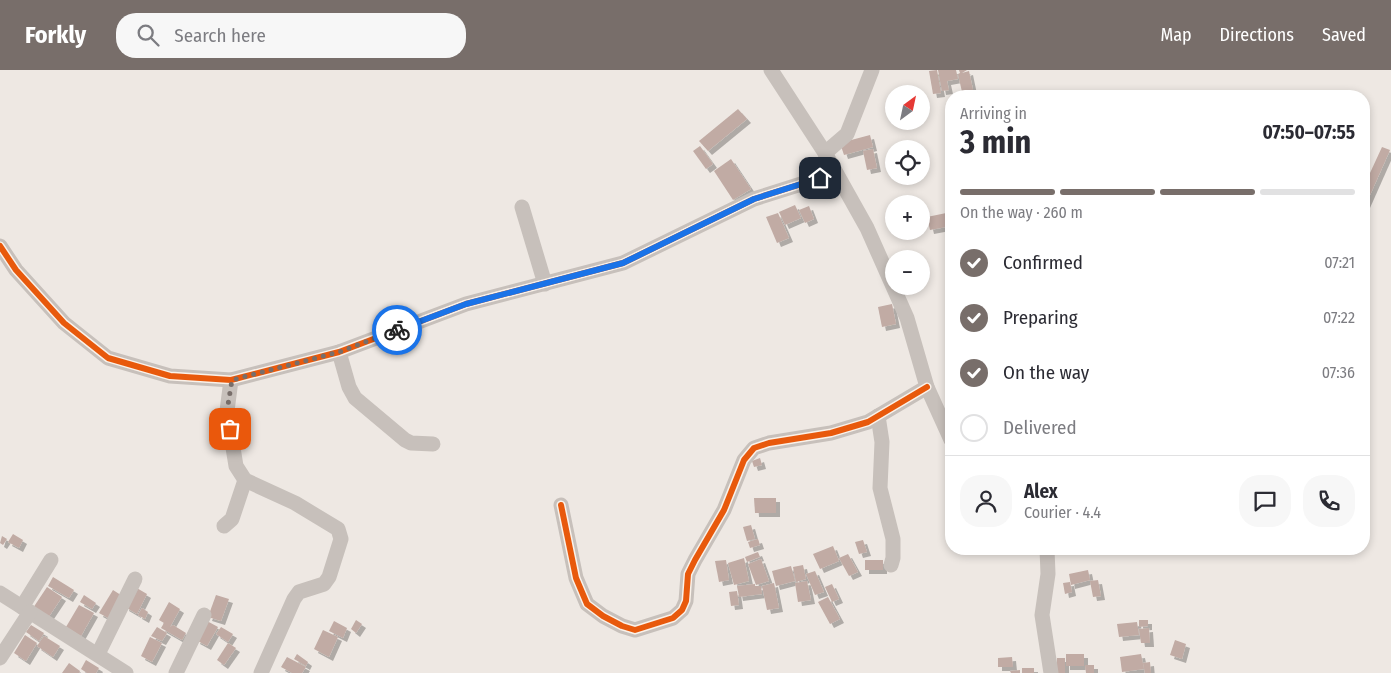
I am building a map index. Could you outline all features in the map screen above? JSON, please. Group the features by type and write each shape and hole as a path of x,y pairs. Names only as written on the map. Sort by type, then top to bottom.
{"street":[{"path":"771,70 825,153 867,228 907,318 927,387 945,427"},
{"path":"825,153 847,134 872,70"},
{"path":"0,246 16,270 64,323 108,358 170,376 232,380 339,352 466,304 623,263 754,199 836,173"},
{"path":"522,207 545,284"},
{"path":"339,352 349,387 355,398 405,440 411,443 433,444"},
{"path":"232,380 227,411 236,466 245,480 295,503 338,530 341,538 324,584 299,592 294,599 261,673"},
{"path":"561,505 576,578 587,604 603,616 622,626 635,630 673,618 682,610 686,601 688,574 724,510 744,460 754,448 769,443 831,433 878,416 927,387"},
{"path":"878,416 882,442 880,488 893,538 891,566"},
{"path":"224,526 232,519 245,480"},
{"path":"1047,555 1048,574 1042,615 1050,673"},
{"path":"0,658 51,560"},
{"path":"98,654 135,579"},
{"path":"0,593 126,673"},
{"path":"176,673 204,615"}],"building":[{"path":"937,70 941,93 933,94 929,71"},
{"path":"938,70 956,70 958,79 947,81 949,90 942,91"},
{"path":"959,70 967,70 962,73 969,71 973,90 962,90 958,74 960,73"},
{"path":"738,109 747,119 708,151 699,141"},
{"path":"870,135 873,147 844,155 840,143"},
{"path":"700,146 713,164 706,169 693,151"},
{"path":"1382,147 1390,150 1370,195 1370,173"},
{"path":"873,149 877,168 867,170 863,151"},
{"path":"731,159 751,189 733,200 714,171"},
{"path":"795,205 801,218 785,225 779,212"},
{"path":"809,206 814,219 805,223 799,210"},
{"path":"778,213 789,238 777,243 766,217"},
{"path":"945,213 945,227 930,230 930,216"},
{"path":"892,304 896,324 882,327 878,307"},
{"path":"760,458 762,465 754,467 752,461"},
{"path":"754,498 776,498 776,513 755,513"},
{"path":"751,525 755,539 747,541 743,527"},
{"path":"13,534 23,540 19,548 8,542"},
{"path":"2,536 7,539 3,545 0,543"},
{"path":"758,539 760,545 750,548 748,542"},
{"path":"863,540 867,552 859,554 855,542"},
{"path":"833,546 839,561 820,569 813,554"},
{"path":"758,552 760,557 747,562 745,557"},
{"path":"848,554 858,572 849,576 839,558"},
{"path":"744,558 749,581 734,585 728,563"},
{"path":"761,559 769,581 756,585 748,564"},
{"path":"726,560 729,580 719,582 715,561"},
{"path":"865,560 883,560 883,570 865,570"},
{"path":"803,565 806,579 796,582 793,567"},
{"path":"791,566 795,581 776,586 772,571"},
{"path":"1088,570 1090,580 1071,585 1069,574"},
{"path":"815,571 824,592 815,595 806,574"},
{"path":"53,577 74,590 69,598 48,586"},
{"path":"1098,580 1101,596 1093,597 1090,581"},
{"path":"807,581 811,600 798,602 795,583"},
{"path":"1070,582 1072,592 1065,594 1063,583"},
{"path":"774,583 779,608 767,610 762,586"},
{"path":"755,584 755,586 761,586 762,594 739,597 737,586"},
{"path":"832,584 839,599 832,602 825,587"},
{"path":"47,587 62,597 48,618 33,608"},
{"path":"135,587 147,594 137,614 125,607"},
{"path":"113,590 124,597 110,619 99,613"},
{"path":"737,591 739,605 731,606 729,592"},
{"path":"84,595 96,603 92,609 80,602"},
{"path":"216,595 229,599 221,621 208,617"},
{"path":"828,597 840,619 830,624 818,602"},
{"path":"169,602 180,609 170,627 173,625 186,633 182,640 161,628 164,623 159,620"},
{"path":"79,605 94,613 81,636 66,627"},
{"path":"142,608 148,612 145,619 138,615"},
{"path":"356,620 362,624 356,633 351,629"},
{"path":"1139,620 1148,620 1148,626 1139,627"},
{"path":"207,621 218,627 207,646 196,640"},
{"path":"334,621 347,628 343,638 329,631"},
{"path":"1137,622 1139,635 1119,637 1117,624"},
{"path":"31,625 44,633 39,641 26,632"},
{"path":"157,627 167,633 162,641 151,636"},
{"path":"221,627 233,634 228,642 216,634"},
{"path":"1149,628 1150,643 1141,643 1139,629"},
{"path":"323,630 338,637 329,657 314,649"},
{"path":"25,635 37,643 26,661 14,653"},
{"path":"44,636 60,646 53,657 37,646"},
{"path":"150,637 162,643 152,662 141,656"},
{"path":"1175,640 1186,644 1182,659 1170,655"},
{"path":"228,643 236,648 224,665 217,660"},
{"path":"297,654 308,662 306,666 294,659"},
{"path":"1066,654 1084,654 1084,666 1066,666"},
{"path":"1141,654 1144,669 1122,672 1120,657"},
{"path":"287,657 306,667 302,673 292,673 281,667"},
{"path":"1012,657 1013,667 998,667 998,658"},
{"path":"1057,658 1065,658 1065,673 1057,673"},
{"path":"86,660 99,668 96,673 87,673 81,669"},
{"path":"1150,662 1151,673 1145,673 1143,663"},
{"path":"69,663 80,671 79,673 62,673"},
{"path":"1085,665 1094,665 1094,673 1086,673"},
{"path":"1022,668 1034,668 1034,673 1022,673"},
{"path":"1020,670 1020,673 1011,673 1010,671"}],"cycle path":[{"path":"0,246 16,270 64,323 108,358 170,376 231,380 339,352 466,304 623,263 754,199 836,173"},
{"path":"561,505 576,578 587,604 603,616 622,626 635,630 673,618 682,610 686,601 688,574 724,510 744,460 754,448 769,443 831,433 868,422 927,387"}],"way so far":[{"path":"230,429 227,411 232,380 339,352 397,330"}],"route":[{"path":"397,330 466,304 623,263 715,216 754,199 820,178"}]}
